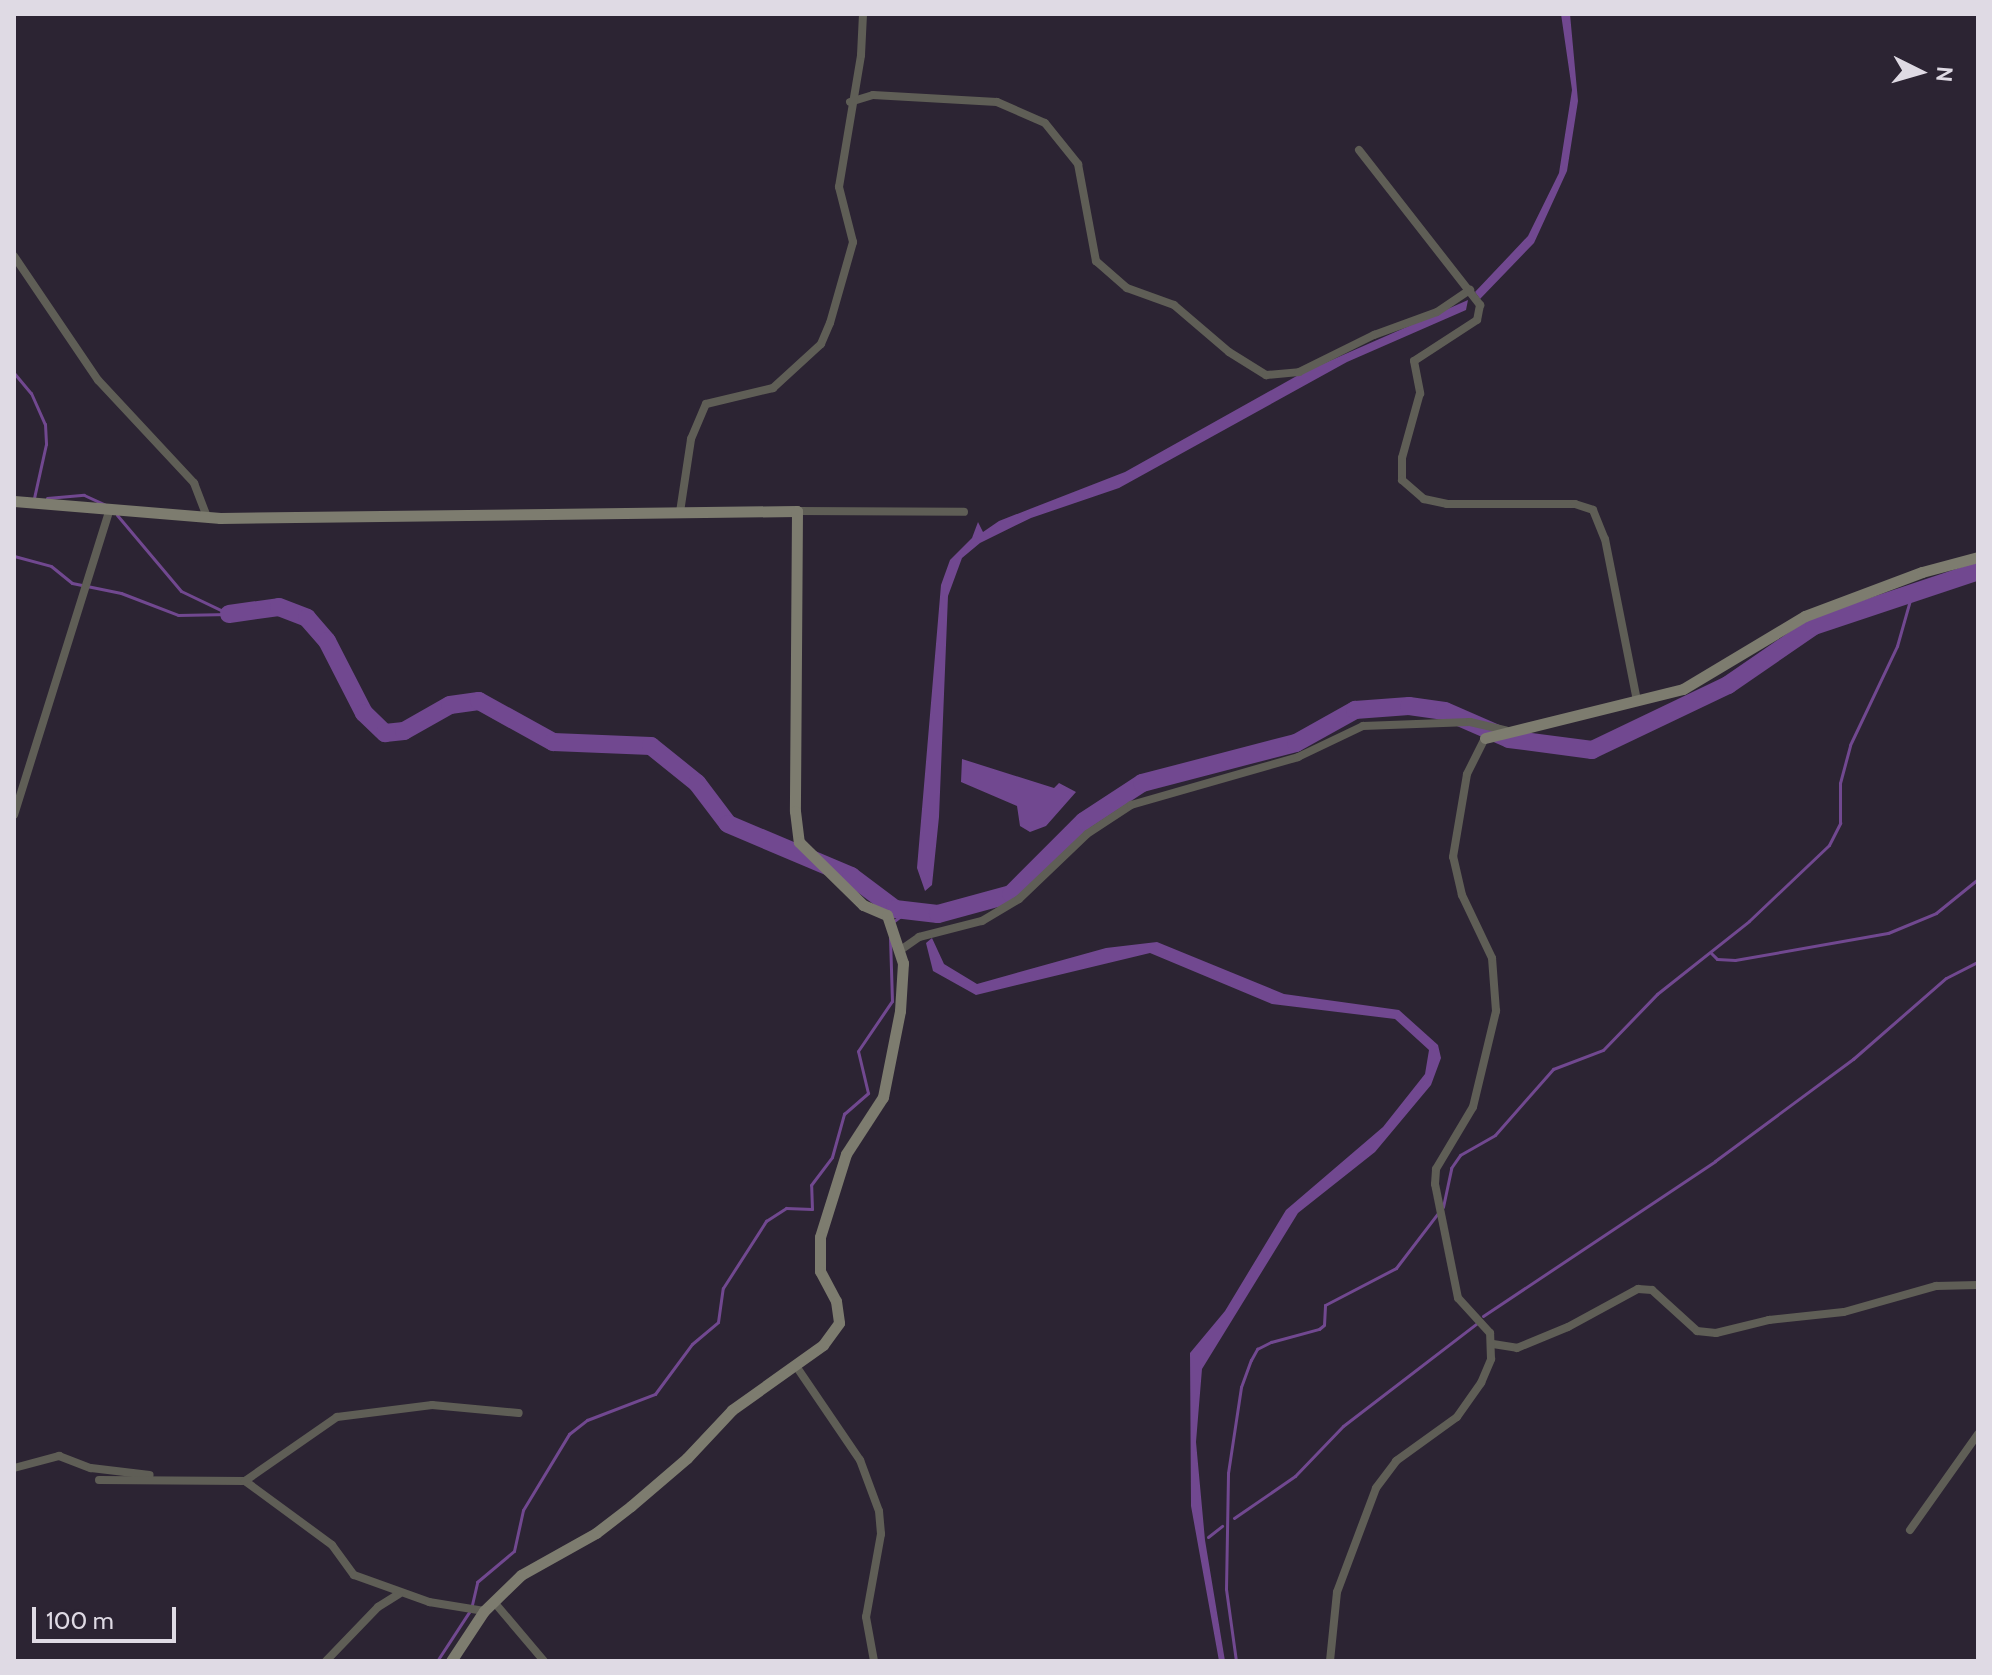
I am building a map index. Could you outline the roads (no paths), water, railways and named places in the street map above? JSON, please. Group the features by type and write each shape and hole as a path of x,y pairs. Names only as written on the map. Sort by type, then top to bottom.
{"street":[{"path":"680,512 691,439 706,404 773,388 821,344 830,323 853,242 839,187 850,102 861,55 863,14"},
{"path":"850,102 873,95 997,102 1045,123 1078,164 1096,261 1127,288 1174,305 1229,352 1266,375 1299,372 1374,335 1437,312 1470,290"},
{"path":"1359,150 1480,305 1477,320 1414,361 1420,393 1402,458 1402,480 1424,499 1447,504 1575,504 1593,510 1605,539 1637,700"},
{"path":"14,256 98,380 194,483 206,514"},
{"path":"14,501 109,511 320,518 680,512 964,512"},
{"path":"14,815 109,511"},
{"path":"451,1661 484,1611 521,1575 611,1522 687,1458 732,1410 796,1366 839,1323 836,1301 820,1271 820,1237 846,1154 883,1097 902,998 902,949 887,915 863,905 799,842 795,811 797,511"},
{"path":"1330,1661 1337,1592 1376,1488 1396,1461 1439,1435 1466,1407 1488,1370 1493,1344 1486,1326 1458,1298 1435,1184 1436,1169 1473,1107 1496,1011 1492,958 1462,895 1453,857 1467,774 1485,738 1506,730 1683,689 1805,616 1922,572 1978,557"},
{"path":"902,949 919,937 982,921 1019,899 1087,834 1131,805 1298,757 1363,726 1470,722 1506,730"},
{"path":"1493,1344 1517,1348 1638,1289 1652,1290 1697,1331 1716,1333 1769,1320 1844,1312 1936,1286 1978,1285"},
{"path":"796,1366 860,1460 879,1511 881,1534 866,1617 874,1661"},
{"path":"245,1481 337,1417 432,1405 519,1413"},
{"path":"1910,1530 1978,1434"},
{"path":"14,1468 59,1456 91,1468 245,1481 332,1545 354,1575 399,1594 484,1611"},
{"path":"99,1480 174,1477"},
{"path":"326,1661 378,1607 399,1594"},
{"path":"494,1602 544,1661"}],"waterway":[{"path":"14,373 31,393 45,424 46,444 34,498"},
{"path":"47,498 84,495 105,505"},
{"path":"117,515 181,591 229,614"},
{"path":"14,556 51,566 72,583 121,593 178,615 229,614"},
{"path":"229,614 279,607 307,618 327,641 364,713 385,733 404,731 450,705 479,701 553,742 651,746 697,783 728,824 851,876 895,909 938,914 1011,894 1084,821 1142,783 1296,743 1355,710 1409,706 1445,711 1509,739 1592,750 1728,685 1814,626 1978,571"},
{"path":"1443,1207 1451,1168 1460,1155 1495,1135 1553,1069 1603,1050 1657,994 1749,921 1829,845 1840,823 1840,783 1850,745 1897,646 1912,593"},
{"path":"1711,953 1717,959 1735,960 1888,933 1936,913 1978,879"},
{"path":"894,921 910,909"},
{"path":"437,1661 471,1609 477,1582 514,1551 523,1510 569,1434 587,1420 655,1394 692,1344 718,1322 723,1288 766,1221 786,1208 812,1209 811,1185 832,1157 844,1114 868,1093 858,1051 892,1001 890,936"},
{"path":"1483,1316 1715,1161 1853,1059 1946,978 1978,962"},
{"path":"1236,1661 1226,1589 1228,1473 1241,1387 1251,1360 1257,1349 1271,1342 1319,1329 1324,1325 1325,1305 1396,1268 1438,1213"},
{"path":"1234,1518 1295,1476 1343,1426 1477,1323"},
{"path":"1208,1537 1222,1526"}]}
